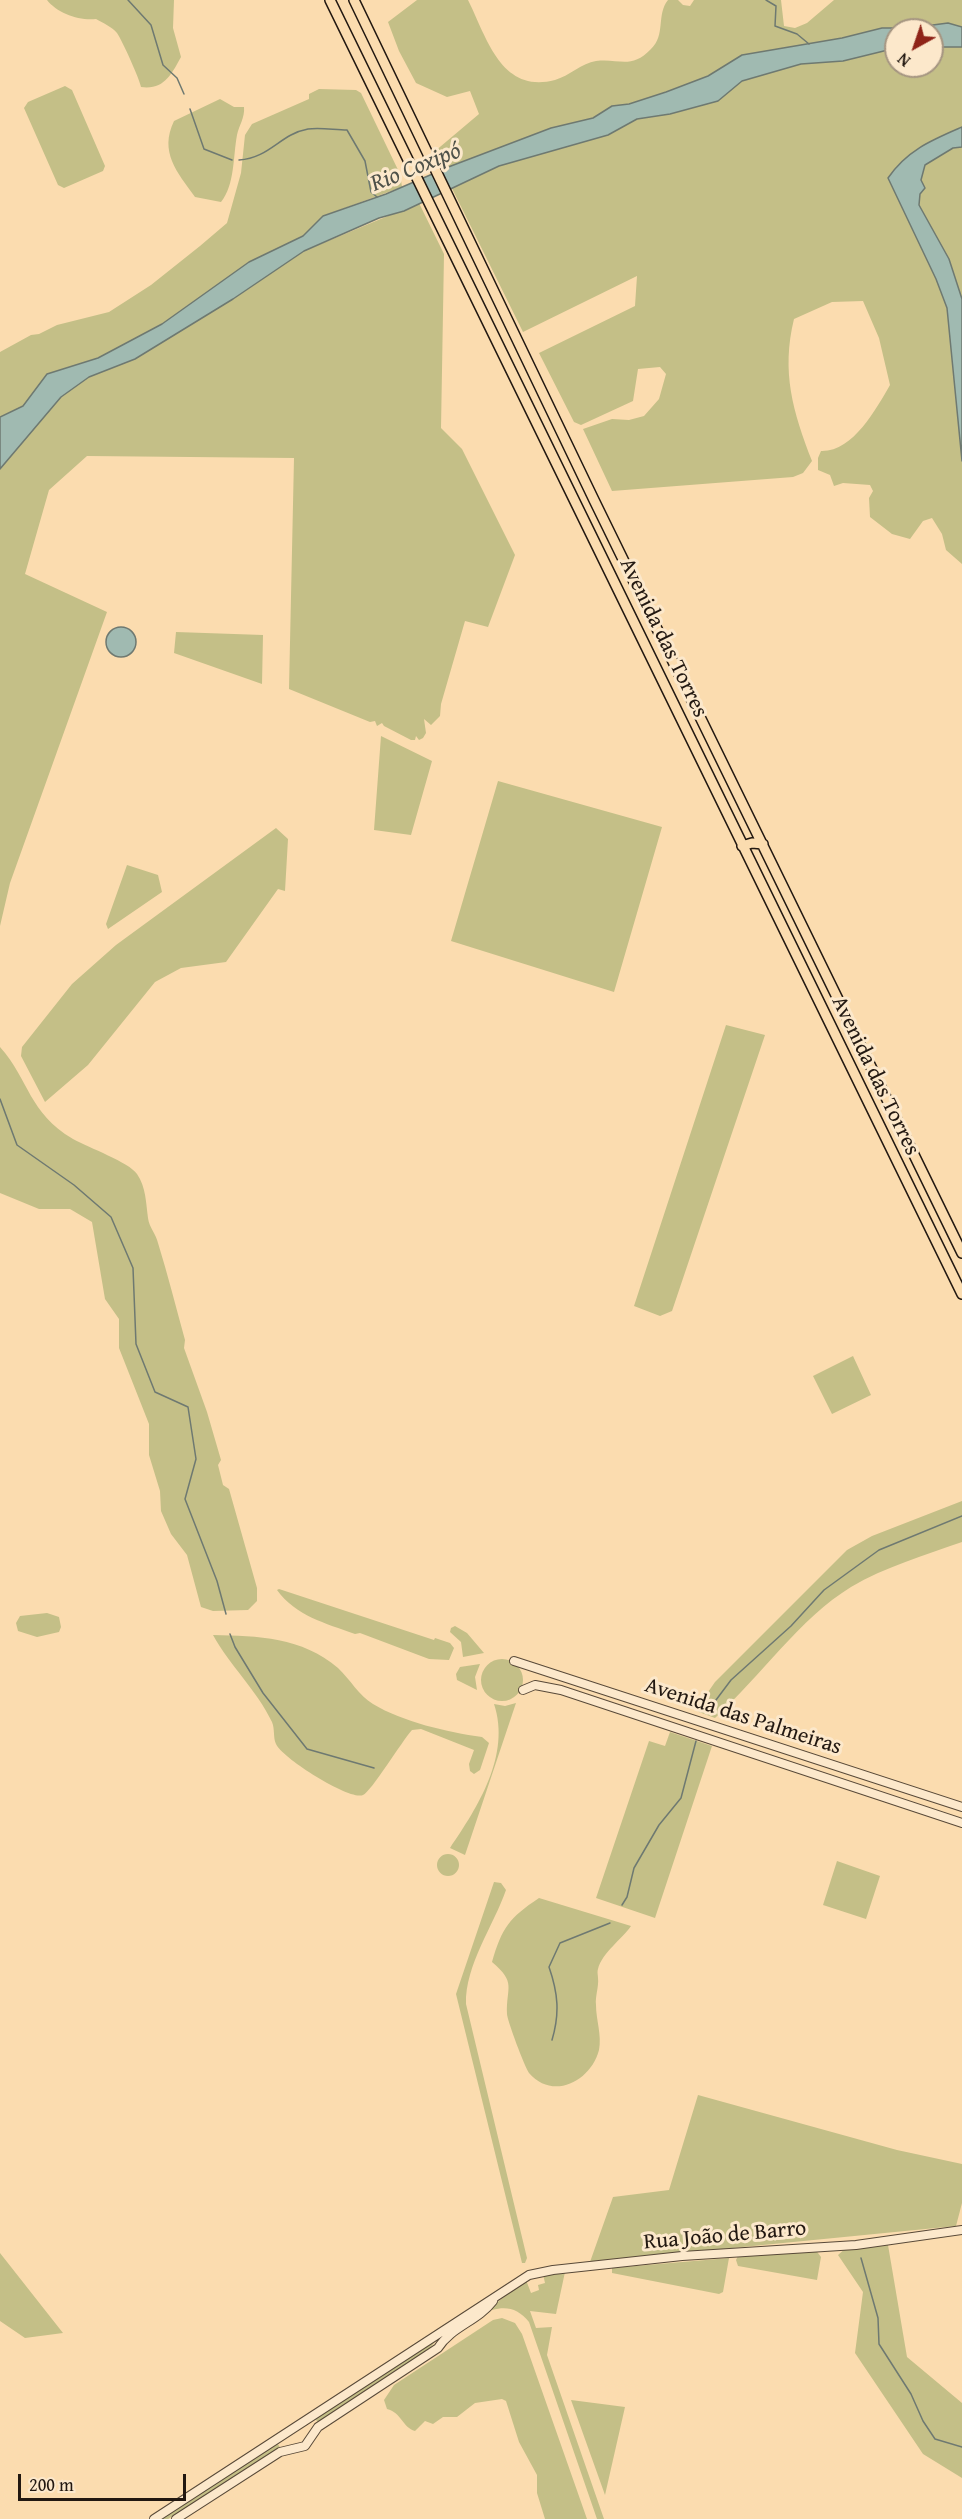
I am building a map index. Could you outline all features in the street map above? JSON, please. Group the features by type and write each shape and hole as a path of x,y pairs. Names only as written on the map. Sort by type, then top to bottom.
{"main road":[{"name":"Avenida das Torres","path":"330,0 962,1294"},
{"path":"349,0 384,60"},
{"name":"Avenida das Torres","path":"354,0 590,492 962,1253"},
{"path":"558,468 577,463"},
{"path":"572,494 581,488 590,492"},
{"path":"735,830 743,830 754,825"},
{"path":"742,846 752,843 764,844"}],"street":[{"name":"Avenida das Palmeiras","path":"514,1661 962,1807"},
{"name":"Avenida das Palmeiras","path":"523,1690 532,1685 543,1685 590,1699 962,1823"},
{"path":"590,1699 595,1687"},
{"name":"Rua João de Barro","path":"154,2519 525,2277 553,2270 682,2256 856,2245 962,2230"},
{"name":"Rua João de Barro","path":"176,2519 280,2452 305,2446 316,2430 438,2348 447,2336 483,2312 497,2295"},
{"path":"308,2420 314,2424 316,2430"},
{"path":"280,2438 281,2445 288,2450"}],"shaded area":[{"path":"47,0 174,0 173,28 181,57 170,75 161,84 141,87 127,51 115,31 96,19 83,19 62,12"},
{"path":"417,0 468,0 498,60 521,79 537,82 555,80 591,62 604,60 625,62 644,55 656,43 662,12 668,0 678,0 683,5 690,6 694,0 781,0 784,26 795,28 807,23 834,0 962,0 962,564 946,550 942,534 932,518 923,521 910,539 892,534 870,517 869,498 873,491 870,485 843,483 834,486 830,475 818,470 818,458 821,451 833,449 853,437 870,417 890,385 879,338 863,301 832,302 794,319 789,357 791,392 799,426 812,461 803,473 793,477 612,491 583,429 612,419 629,420 644,416 659,399 666,374 660,367 638,369 633,401 581,425 574,422 539,353 635,306 637,276 523,332 434,152 479,114 470,91 447,97 416,83 399,51 388,22"},
{"path":"65,86 72,90 105,166 103,171 64,188 58,185 24,108 28,102"},
{"path":"319,89 356,90 361,93 400,174 402,187 323,216 303,236 249,262 162,324 98,358 47,374 23,406 0,417 0,352 31,335 39,334 57,325 109,312 151,285 200,246 227,223 241,173 245,135 252,124 309,99 309,94"},
{"path":"220,99 234,107 244,107 237,135 231,179 221,202 195,197 176,170 168,142 174,121"},
{"path":"419,203 444,254 441,428 462,449 515,555 488,627 465,621 441,704 440,716 431,725 424,719 426,733 423,738 419,740 416,736 415,740 411,740 382,723 377,726 375,721 370,722 289,689 294,458 87,456 49,490 25,574 107,612 10,883 0,926 0,469 61,397 89,377 135,359 233,299 304,251"},
{"path":"176,632 263,635 262,684 174,653"},
{"path":"381,736 432,761 411,835 374,830"},
{"path":"498,781 662,827 614,992 451,941"},
{"path":"276,828 288,839 285,891 278,889 226,962 181,968 155,982 88,1065 45,1102 21,1056 22,1047 72,984 116,945"},
{"path":"127,865 158,875 162,892 108,929 106,924"},
{"path":"726,1025 765,1035 672,1311 660,1316 634,1306"},
{"path":"0,1047 38,1107 58,1129 133,1169 140,1179 149,1221 169,1279 185,1340 184,1348 221,1460 218,1465 223,1485 229,1489 257,1588 257,1601 248,1610 213,1611 201,1607 187,1555 171,1534 161,1511 160,1491 149,1455 149,1424 119,1348 119,1319 105,1299 92,1222 70,1209 39,1209 0,1193"},
{"path":"853,1356 871,1395 832,1414 813,1376"},
{"path":"962,1501 962,1542 891,1567 851,1587 832,1600 797,1631 715,1718 699,1712 697,1708 715,1682 847,1550 872,1536"},
{"path":"277,1590 434,1640 435,1638 450,1643 454,1648 449,1660 429,1659 312,1618 285,1599"},
{"path":"47,1613 59,1617 61,1627 59,1632 37,1637 18,1631 16,1623 20,1616"},
{"path":"455,1626 467,1633 484,1653 463,1657 461,1642 450,1632"},
{"path":"213,1635 279,1640 310,1650 338,1668 363,1697 373,1704 398,1716 426,1725 482,1737 489,1743 480,1770 474,1774 470,1771 469,1764 474,1750 421,1729 412,1730 373,1785 363,1795 345,1792 331,1785 290,1759 276,1744 273,1725 266,1710"},
{"path":"502,1659 517,1665 523,1680 517,1695 502,1701 487,1695 481,1680 487,1665"},
{"path":"480,1664 475,1677 477,1690 457,1680 456,1674 460,1667"},
{"path":"516,1703 465,1855 450,1848 481,1798 495,1761 498,1723 494,1704 505,1706"},
{"path":"670,1732 712,1746 655,1918 596,1898 649,1741 665,1746"},
{"path":"448,1854 456,1857 459,1865 456,1873 448,1876 440,1873 437,1865 440,1857"},
{"path":"837,1861 880,1876 866,1919 823,1905"},
{"path":"494,1882 501,1883 506,1890 475,1960 467,1989 466,2004 527,2258 525,2263 522,2263 456,1994"},
{"path":"539,1898 631,1926 608,1952 598,1969 596,2011 600,2044 595,2061 580,2078 570,2084 560,2086 549,2086 529,2073 516,2044 507,2014 508,1986 505,1975 492,1962 499,1940 508,1925 520,1912"},
{"path":"698,2095 897,2150 962,2164 962,2203 956,2226 590,2262 613,2197 669,2190"},
{"path":"888,2245 907,2357 962,2403 962,2478 923,2454 855,2353 863,2292 838,2255 846,2248"},
{"path":"815,2249 821,2257 817,2280 738,2266 736,2260 738,2256"},
{"path":"0,2253 63,2333 25,2338 0,2321"},
{"path":"729,2258 723,2292 719,2294 612,2273 612,2268"},
{"path":"565,2272 556,2314 530,2311 536,2328 552,2327 547,2355 604,2519 597,2519 529,2322 521,2314 512,2310 503,2308 492,2310 491,2307 526,2280 531,2293 539,2290 538,2285 545,2283 543,2274"},
{"path":"502,2318 515,2323 522,2334 587,2519 545,2519 537,2493 537,2475 519,2442 506,2401 502,2399 475,2403 457,2417 443,2417 433,2424 425,2421 415,2431 408,2427 396,2413 387,2409 384,2400 394,2385 493,2320"},
{"path":"437,2339 430,2348 318,2422 314,2418"},
{"path":"571,2400 625,2407 605,2495"},
{"path":"276,2441 281,2449 270,2453 168,2519 157,2519"}],"water":[{"name":"Rio Coxipó","path":"944,24 962,27 962,47 944,47"},
{"name":"Rio Coxipó","path":"884,28 884,51 843,61 801,64 742,81 718,101 670,114 637,119 608,135 499,166 404,211 379,218 304,251 233,299 135,359 89,377 61,397 0,469 0,417 23,406 47,374 98,358 162,324 249,262 303,236 323,216 386,194 451,166 551,128 593,118 612,106 629,104 708,76 742,55 842,38"},
{"path":"962,127 962,147 953,148 925,165 921,180 925,188 920,194 919,205 949,259 962,299 962,461 947,308 936,279 888,178 895,168 912,153 930,141"},
{"path":"121,627 132,631 136,642 132,653 121,657 110,653 106,642 110,631"}],"waterway":[{"path":"128,0 151,25 163,65 177,78 184,94"},
{"path":"766,0 776,6 775,26 797,34 809,44"},
{"path":"190,109 204,149 232,160"},
{"path":"239,160 259,155 290,136 308,129 347,130 365,161 371,192 377,197"},
{"path":"0,1099 17,1145 74,1185 111,1217 133,1268 136,1344 155,1392 188,1407 196,1459 185,1499 217,1581 226,1614"},
{"path":"710,1708 731,1680 791,1626 824,1590 879,1550 962,1516"},
{"path":"230,1634 235,1647 263,1693 307,1749 374,1768"},
{"path":"622,1905 627,1897 634,1868 659,1825 681,1798 696,1741"},
{"path":"552,2040 557,2003 549,1967 560,1943 610,1923"},
{"path":"861,2258 878,2318 879,2344 911,2394 923,2421 935,2439 962,2447"}]}
